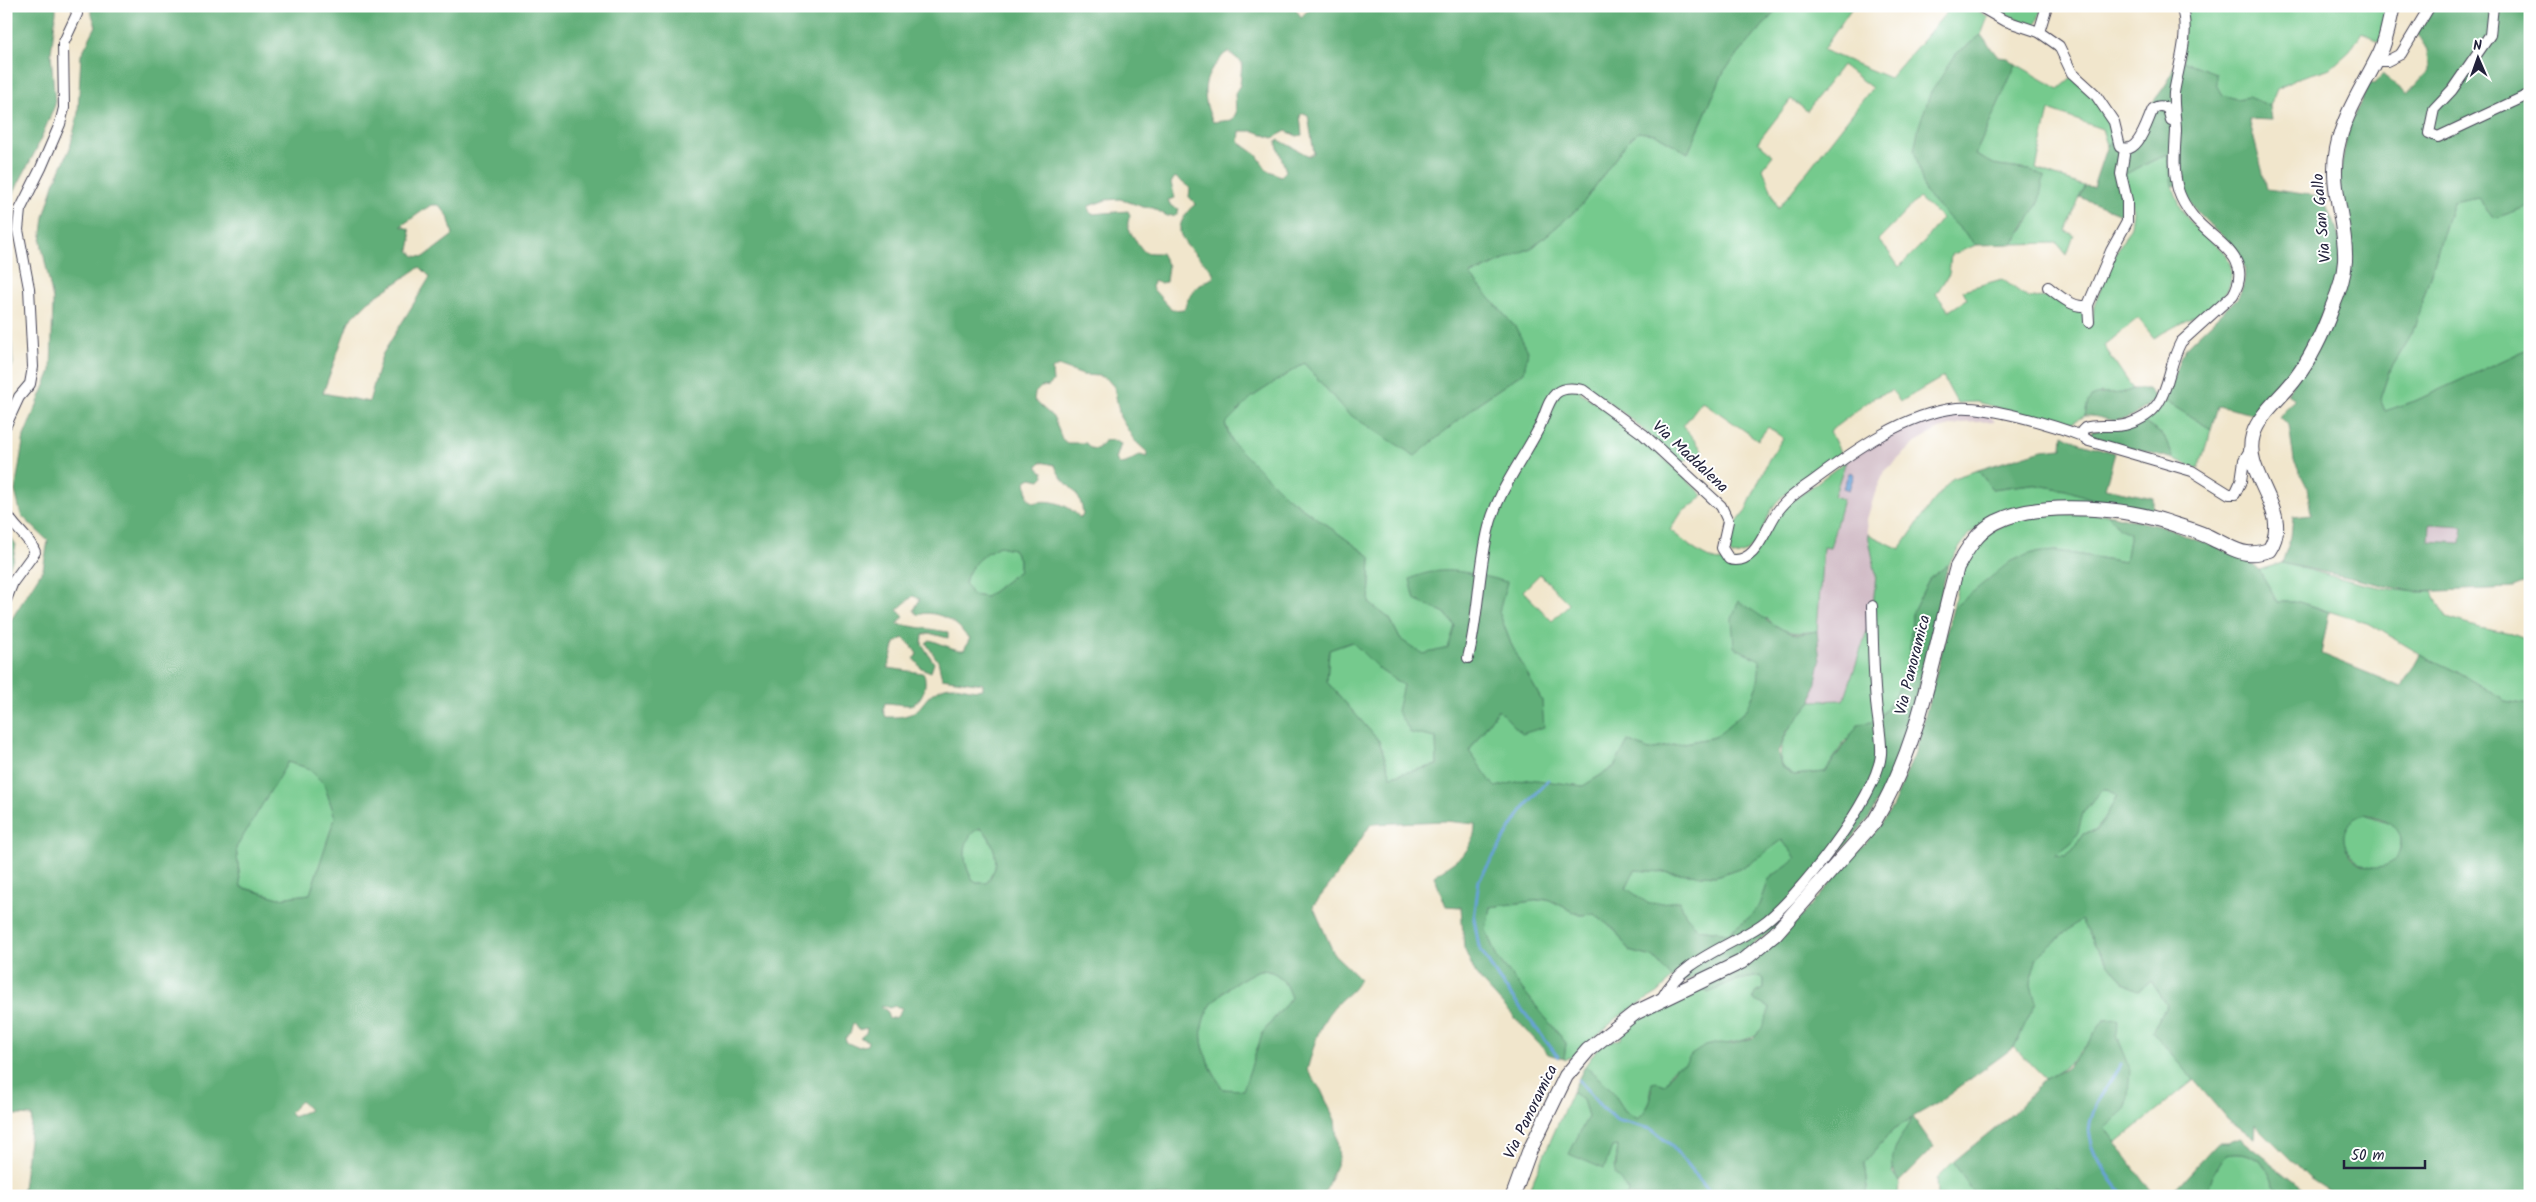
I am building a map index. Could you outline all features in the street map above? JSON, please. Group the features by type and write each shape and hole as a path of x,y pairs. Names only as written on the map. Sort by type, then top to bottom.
{"street":[{"path":"6,425 19,397 30,384 33,366 28,288 18,230 20,210 60,124 64,108 63,44 78,14 75,6"},
{"path":"1979,6 2003,20 2039,32 2058,46 2072,73 2095,94 2114,122 2120,147 2130,149 2137,144 2153,110 2175,90"},
{"path":"2039,32 2047,6"},
{"path":"2174,146 2175,90 2184,38 2181,6"},
{"name":"Via San Gallo","path":"2251,448 2258,424 2302,370 2315,349 2332,309 2345,263 2343,230 2334,182 2336,151 2343,122 2376,60 2387,33 2393,6"},
{"path":"2376,60 2387,61 2401,54 2430,6"},
{"path":"2493,6 2490,35 2452,90 2434,109 2429,133 2438,137 2530,94"},
{"path":"2157,106 2163,106 2168,109 2174,146 2177,186 2183,202 2195,219 2235,258 2239,268 2238,287 2233,295 2181,342 2175,352 2163,398 2155,407 2142,418 2127,424 2085,428 2082,430 2082,436 2088,441 2192,471 2229,494 2235,494 2239,489 2244,460 2251,448"},
{"path":"2089,322 2088,305 2111,251 2127,222 2127,200 2121,174 2125,149"},
{"path":"2048,287 2076,305 2083,307 2088,305"},
{"name":"Via Maddalena","path":"1468,658 1489,526 1511,475 1539,428 1552,395 1559,391 1575,388 1583,390 1624,418 1721,506 1728,521 1722,548 1729,559 1732,560 1740,559 1752,553 1772,517 1791,496 1842,459 1896,427 1917,419 1943,410 1972,407 2064,429 2082,436"},
{"name":"Via Panoramica","path":"1513,1196 1529,1152 1566,1076 1575,1063 1616,1026 1662,998 1741,962 1775,934 1874,822 1886,803 1909,750 1957,567 1966,551 1982,531 1995,522 2020,514 2063,509 2108,509 2131,512 2174,524 2247,553 2263,552 2269,550 2276,540 2277,529 2275,515 2253,460 2251,448"},
{"path":"6,512 10,521 31,541 35,552 13,582 6,600"},
{"name":"Via Panoramica","path":"1662,998 1669,985 1685,969 1761,924 1783,906 1828,854 1868,794 1881,754 1876,700 1872,606"}],"shaded area":[{"path":"1985,413 1995,421 1962,423 1939,429 1919,440 1885,471 1875,493 1867,519 1876,575 1872,616 1844,700 1812,701 1820,662 1817,631 1823,547 1829,548 1843,499 1834,496 1846,461 1899,429 1945,414"},
{"path":"2430,524 2463,526 2462,543 2429,541"}],"green space":[{"path":"6,6 56,6 56,12 51,53 55,105 36,150 7,205 6,221"},
{"path":"89,6 1294,6 1301,17 1312,6 1780,6 1724,71 1688,153 1655,134 1638,132 1627,142 1581,206 1533,247 1470,275 1516,328 1528,351 1524,372 1483,400 1415,456 1347,413 1304,363 1252,397 1225,424 1232,442 1286,496 1371,557 1369,603 1390,619 1400,639 1423,654 1448,648 1455,626 1445,613 1415,600 1410,579 1422,574 1446,571 1471,573 1507,582 1499,612 1511,644 1542,701 1544,727 1522,734 1498,709 1469,751 1495,787 1529,779 1583,786 1614,767 1628,741 1649,750 1715,737 1747,709 1758,683 1760,660 1734,647 1732,619 1738,601 1783,630 1797,634 1817,631 1820,662 1812,701 1787,731 1778,752 1781,766 1794,775 1825,772 1858,725 1879,720 1901,685 1910,650 1912,614 1929,579 1948,565 1905,747 1870,817 1776,927 1737,958 1678,985 1653,957 1629,951 1615,930 1594,914 1580,915 1548,899 1490,907 1486,930 1497,958 1566,1043 1564,1059 1548,1054 1476,975 1464,948 1461,907 1446,906 1434,876 1468,849 1472,842 1475,824 1445,821 1371,824 1335,878 1313,906 1334,954 1360,979 1354,988 1333,1008 1323,1022 1307,1070 1321,1090 1335,1120 1339,1158 1323,1196 22,1196 32,1116 6,1114 6,628 43,569 48,541 21,515 15,491 24,436 51,371 53,300 41,242 44,217 54,184 70,148 78,113 81,55 96,26","holes":["1229,52 1242,63 1240,85 1235,93 1236,113 1232,120 1213,122 1205,98 1206,84 1212,69 1223,55","1304,113 1308,115 1314,153 1309,156 1279,140 1276,142 1286,171 1281,176 1267,170 1257,155 1239,142 1240,131 1254,131 1273,138 1286,131 1297,136 1302,135 1300,115","1175,177 1190,188 1189,197 1196,204 1183,219 1180,228 1181,235 1185,243 1214,275 1195,289 1184,309 1172,310 1152,288 1153,281 1166,282 1168,266 1161,253 1143,251 1128,227 1130,215 1128,211 1092,214 1089,211 1089,206 1106,200 1120,199 1143,207 1153,208 1167,216 1177,215 1179,209 1171,206 1168,200 1175,198 1171,183","431,205 439,205 448,216 453,235 424,257 414,256 409,250 411,240 409,229 401,226","420,267 430,277 382,355 369,402 323,393 349,321 369,301","1058,366 1083,375 1099,376 1107,379 1114,387 1120,417 1134,440 1147,452 1147,457 1140,455 1126,463 1119,464 1116,459 1121,444 1113,440 1104,441 1097,449 1090,448 1086,443 1067,443 1062,439 1054,418 1034,400 1035,393 1041,387 1049,386 1053,382 1052,370","1041,462 1055,465 1062,479 1079,498 1083,515 1080,518 1065,506 1047,501 1034,503 1028,498 1026,481 1031,478 1040,480 1044,476 1043,472 1038,468","999,546 1013,549 1019,559 1019,571 986,597 972,595 965,583 970,570 977,561","913,596 920,599 914,610 918,615 934,614 945,617 955,623 970,638 964,650 930,640 926,643 938,661 942,678 983,684 983,689 945,687 936,691 916,711 900,717 886,717 883,710 885,703 914,704 921,697 925,687 923,673 888,668 895,643 903,638 912,646 917,654 914,659 921,668 931,672 934,663 922,644 923,635 929,633 948,638 948,632 897,624 904,616 897,610","1352,642 1380,670 1403,685 1397,711 1411,733 1436,738 1437,765 1391,776 1379,741 1327,682 1329,650","288,762 308,768 324,784 335,817 310,894 279,898 241,887 236,848","980,828 990,840 996,863 987,883 976,883 971,877 966,862 966,846 973,832","1782,840 1796,858 1769,879 1760,905 1751,916 1728,933 1698,929 1686,915 1679,901 1649,904 1626,888 1635,870 1716,876 1748,865","1259,970 1266,970 1280,977 1291,998 1263,1032 1243,1090 1223,1089 1211,1068 1204,1050 1202,1034 1204,1019 1211,1006 1222,993 1238,981","882,1005 889,1008 895,1006 902,1008 897,1017 889,1019","853,1023 858,1030 867,1028 866,1033 860,1038 868,1041 867,1045 857,1047 846,1042 845,1038 850,1034","301,1101 309,1110 293,1117 290,1112"]},
{"path":"1780,6 1853,6 1823,50 1890,78 1952,6 1971,6 1988,17 1981,35 1956,54 1957,225 1976,245 1951,255 1949,274 1936,294 1949,311 1967,299 1963,290 2002,279 2028,298 2046,297 2050,293 2085,314 2092,324 2094,306 2110,264 2131,226 2133,211 2125,174 2167,154 2172,182 2182,209 2193,225 2219,247 2229,260 2231,268 2230,286 2225,294 2209,307 2154,338 2138,318 2104,346 2133,389 2110,395 2101,393 2088,402 2085,416 2071,423 2060,424 1976,402 1957,403 1943,377 1900,402 1892,390 1873,398 1830,431 1842,456 1798,484 1782,497 1771,510 1754,544 1741,554 1732,556 1727,548 1728,534 1745,512 1769,459 1783,438 1768,427 1758,440 1702,401 1683,426 1704,452 1678,464 1624,413 1587,388 1579,391 1631,428 1703,495 1697,502 1682,512 1670,530 1695,550 1712,559 1731,562 1743,561 1787,505 1846,461 1834,496 1843,499 1830,548 1823,547 1817,631 1790,632 1766,618 1758,683 1747,709 1715,737 1649,750 1628,741 1614,767 1583,786 1529,780 1495,788 1469,751 1498,709 1522,733 1542,701 1511,644 1499,612 1415,600 1445,613 1455,626 1449,648 1423,655 1400,639 1390,619 1369,603 1371,557 1286,496 1232,442 1225,423 1252,397 1304,363 1347,413 1435,439 1483,400 1524,372 1516,328 1469,276 1533,247 1581,206 1627,142 1638,132 1655,134 1688,153 1724,71","holes":["1842,65 1872,88 1778,209 1763,168 1773,155 1758,142 1791,99 1807,111","1919,198 1942,218 1922,244 1899,267 1878,240","1540,574 1569,604 1552,621 1523,591"]},
{"path":"1986,6 2043,6 2035,27"},
{"path":"2184,6 2389,6 2380,42 2362,32 2350,51 2331,68 2298,78 2277,89 2270,106 2249,97 2236,99 2223,95 2216,84 2183,61"},
{"path":"2413,6 2530,6 2530,206 2495,218 2478,197 2453,202 2412,334 2389,372 2380,399 2385,411 2415,401 2530,348 2530,581 2513,588 2414,592 2282,563 2291,537 2293,517 2311,515 2307,487 2294,461 2289,425 2279,418 2294,399 2287,394 2348,278 2338,185 2348,129 2370,82 2375,84 2382,74 2407,94 2428,71 2427,50 2417,34 2422,20 2419,9","holes":["2430,524 2463,526 2461,543 2429,541"]},
{"path":"1981,35 1998,57 2008,58 2016,64 1975,155 1998,166 2030,170 2044,177 2038,205 2013,244 1976,245 1925,193 1914,150 1919,126 1930,94 1956,54"},
{"path":"2182,61 2216,73 2216,84 2223,95 2236,99 2249,97 2270,106 2272,120 2249,119 2267,189 2318,196 2334,222 2340,244 2338,266 2327,303 2310,343 2291,377 2279,392 2253,414 2218,406 2211,429 2165,401 2181,356 2188,345 2238,297 2244,283 2245,271 2242,260 2228,241 2194,208 2182,185 2172,186 2167,154 2125,174 2123,215 2080,197 2084,186 2093,187 2107,145 2122,140 2124,145 2128,145 2149,108 2166,84 2173,68 2181,69"},
{"path":"2016,64 2059,89 2073,77 2100,105 2105,113 2114,142 2107,145 2102,129 2049,110 2036,169 2084,186 2066,231 2074,235 2067,255 2057,243 2013,244 2029,221 2030,170 1998,166 1975,155"},
{"path":"2478,197 2495,218 2530,206 2530,348 2415,401 2385,411 2380,399 2389,372 2412,334 2453,202"},
{"path":"6,260 13,364 6,383"},
{"path":"2133,389 2148,389 2156,398 2141,410 2124,419 2112,420 2085,416 2088,402 2092,396 2121,393"},
{"path":"2165,401 2211,429 2199,469 2174,459 2164,436 2143,422 2157,412"},
{"path":"2143,422 2164,436 2174,459 2093,437 2090,434 2092,431"},
{"path":"2063,434 2078,442 2115,453 2105,488 2153,498 2153,511 2108,504 2066,490 2031,484 1992,489 1978,470 2042,450 2062,448"},
{"path":"1978,470 1992,489 2031,484 2066,490 2108,504 2011,509 1999,513 1968,535 1948,565 1929,579 1912,614 1910,650 1901,685 1879,720 1845,741 1825,772 1794,775 1781,766 1781,747 1784,739 1793,723 1812,701 1844,700 1872,616 1876,575 1868,534 1900,549 1931,504 1953,478"},
{"path":"2066,514 2108,514 2130,533 2125,562 2056,551 2032,553 1953,608 1962,570 1973,550 1987,535 2004,525 2024,519"},
{"path":"2108,514 2171,529 2245,559 2259,570 2278,602 2299,602 2329,612 2321,654 2402,687 2420,654 2457,672 2506,701 2530,705 2530,1196 2337,1196 2309,1178 2255,1124 2254,1139 2228,1120 2152,1031 2167,1005 2151,981 2138,990 2124,983 2095,945 2081,919 2037,957 2030,982 2036,1002 2014,1047 1939,1102 1913,1117 1934,1147 1899,1182 1894,1173 1893,1157 1898,1141 1912,1118 1894,1129 1864,1163 1868,1196 1626,1196 1629,1191 1615,1174 1618,1146 1612,1147 1604,1169 1569,1154 1588,1116 1583,1100 1572,1092 1585,1066 1610,1088 1625,1111 1638,1119 1650,1103 1652,1083 1657,1082 1665,1085 1676,1067 1685,1064 1691,1055 1705,1046 1719,1043 1732,1044 1753,1038 1762,1028 1770,1008 1755,1001 1753,998 1755,993 1764,989 1764,979 1760,976 1738,980 1708,993 1702,987 1744,968 1783,937 1880,826 1893,805 1916,751 1953,608 2011,561 2032,553 2056,551 2125,562 2130,533 2118,528","holes":["2102,790 2107,790 2117,795 2105,819 2096,831 2083,834 2073,850 2065,856 2055,855 2071,843 2078,832 2083,813","2364,814 2377,817 2395,827 2401,838 2401,847 2394,861 2379,867 2367,866 2356,860 2348,852 2344,842 2345,831 2351,821"]},
{"path":"6,529 16,545 13,559 6,574"},
{"path":"999,546 1013,549 1019,559 1019,571 986,597 972,595 965,583 970,570 977,561"},
{"path":"2282,563 2338,578 2395,590 2433,592 2447,618 2479,628 2512,634 2530,641 2530,705 2506,701 2370,624 2299,602 2278,602 2259,570"},
{"path":"1352,642 1380,670 1403,685 1436,738 1437,765 1391,776 1379,741 1327,682 1329,650"},
{"path":"287,762 308,768 324,784 335,817 310,894 279,898 241,887 236,848"},
{"path":"2102,790 2107,790 2117,795 2105,819 2095,831 2083,834 2073,850 2065,856 2055,855 2071,843 2083,813"},
{"path":"2364,814 2390,823 2400,832 2399,852 2396,858 2386,867 2375,868 2363,864 2352,856 2345,845 2344,833 2349,822"},
{"path":"979,828 987,835 993,846 996,863 987,883 976,883 971,877 966,862 965,854 968,838"},
{"path":"1782,840 1796,858 1769,879 1760,905 1751,916 1728,933 1698,929 1686,915 1679,902 1649,905 1626,889 1635,870 1716,876 1748,865"},
{"path":"1548,899 1580,915 1594,914 1615,930 1629,951 1653,957 1672,978 1659,992 1617,1018 1571,1059 1569,1057 1566,1060 1564,1059 1566,1043 1497,958 1486,930 1490,907"},
{"path":"2081,919 2095,945 2124,983 2138,990 2151,981 2167,1005 2152,1031 2194,1080 2116,1143 2105,1128 2130,1068 2117,1036 2104,1020 2085,1047 2072,1061 2045,1079 2014,1047 2036,1002 2030,982 2037,957"},
{"path":"1259,970 1266,970 1280,977 1291,998 1263,1032 1243,1091 1223,1089 1211,1068 1204,1050 1202,1034 1204,1019 1211,1006 1222,993 1238,981"},
{"path":"1760,976 1764,979 1764,989 1755,993 1770,1008 1766,1022 1759,1032 1750,1038 1703,1049 1692,1055 1685,1064 1673,1069 1665,1085 1657,1082 1650,1089 1650,1102 1638,1119 1625,1111 1610,1088 1585,1066 1598,1047 1622,1038 1619,1032 1647,1013 1702,987 1708,993 1738,980"},
{"path":"2118,1019 2117,1036 2130,1068 2127,1108 2105,1128 2153,1194 2170,1195 2218,1143 2228,1143 2239,1138 2306,1191 2303,1196 2285,1196 2274,1186 2271,1176 2260,1162 2244,1153 2226,1154 2213,1174 2206,1196 2065,1196 2064,1189 2055,1186 2049,1196 1980,1196 1974,1193 1953,1162 2012,1114 2045,1079 2065,1069 2081,1053 2104,1020"},
{"path":"1572,1092 1583,1100 1588,1116 1612,1147 1618,1146 1615,1167 1629,1191 1626,1196 1526,1196"},
{"path":"1913,1118 1892,1172 1899,1182 1898,1196 1868,1196 1864,1163 1894,1129"},
{"path":"2226,1153 2244,1153 2256,1159 2268,1171 2274,1186 2285,1196 2206,1196 2213,1174"},
{"path":"1953,1162 1974,1193 1980,1196 1937,1196 1936,1179"},
{"path":"2055,1185 2064,1189 2065,1196 2049,1196"}],"water":[{"path":"1852,472 1854,475 1849,490 1843,488 1849,473"}],"waterway":[{"path":"1548,780 1522,810 1479,880 1474,919 1479,947 1498,978 1558,1057"},
{"path":"2121,1064 2095,1108 2089,1132 2091,1142 2100,1162 2124,1196"},
{"path":"1579,1080 1602,1108 1617,1120 1651,1129 1670,1144 1713,1196"}]}
